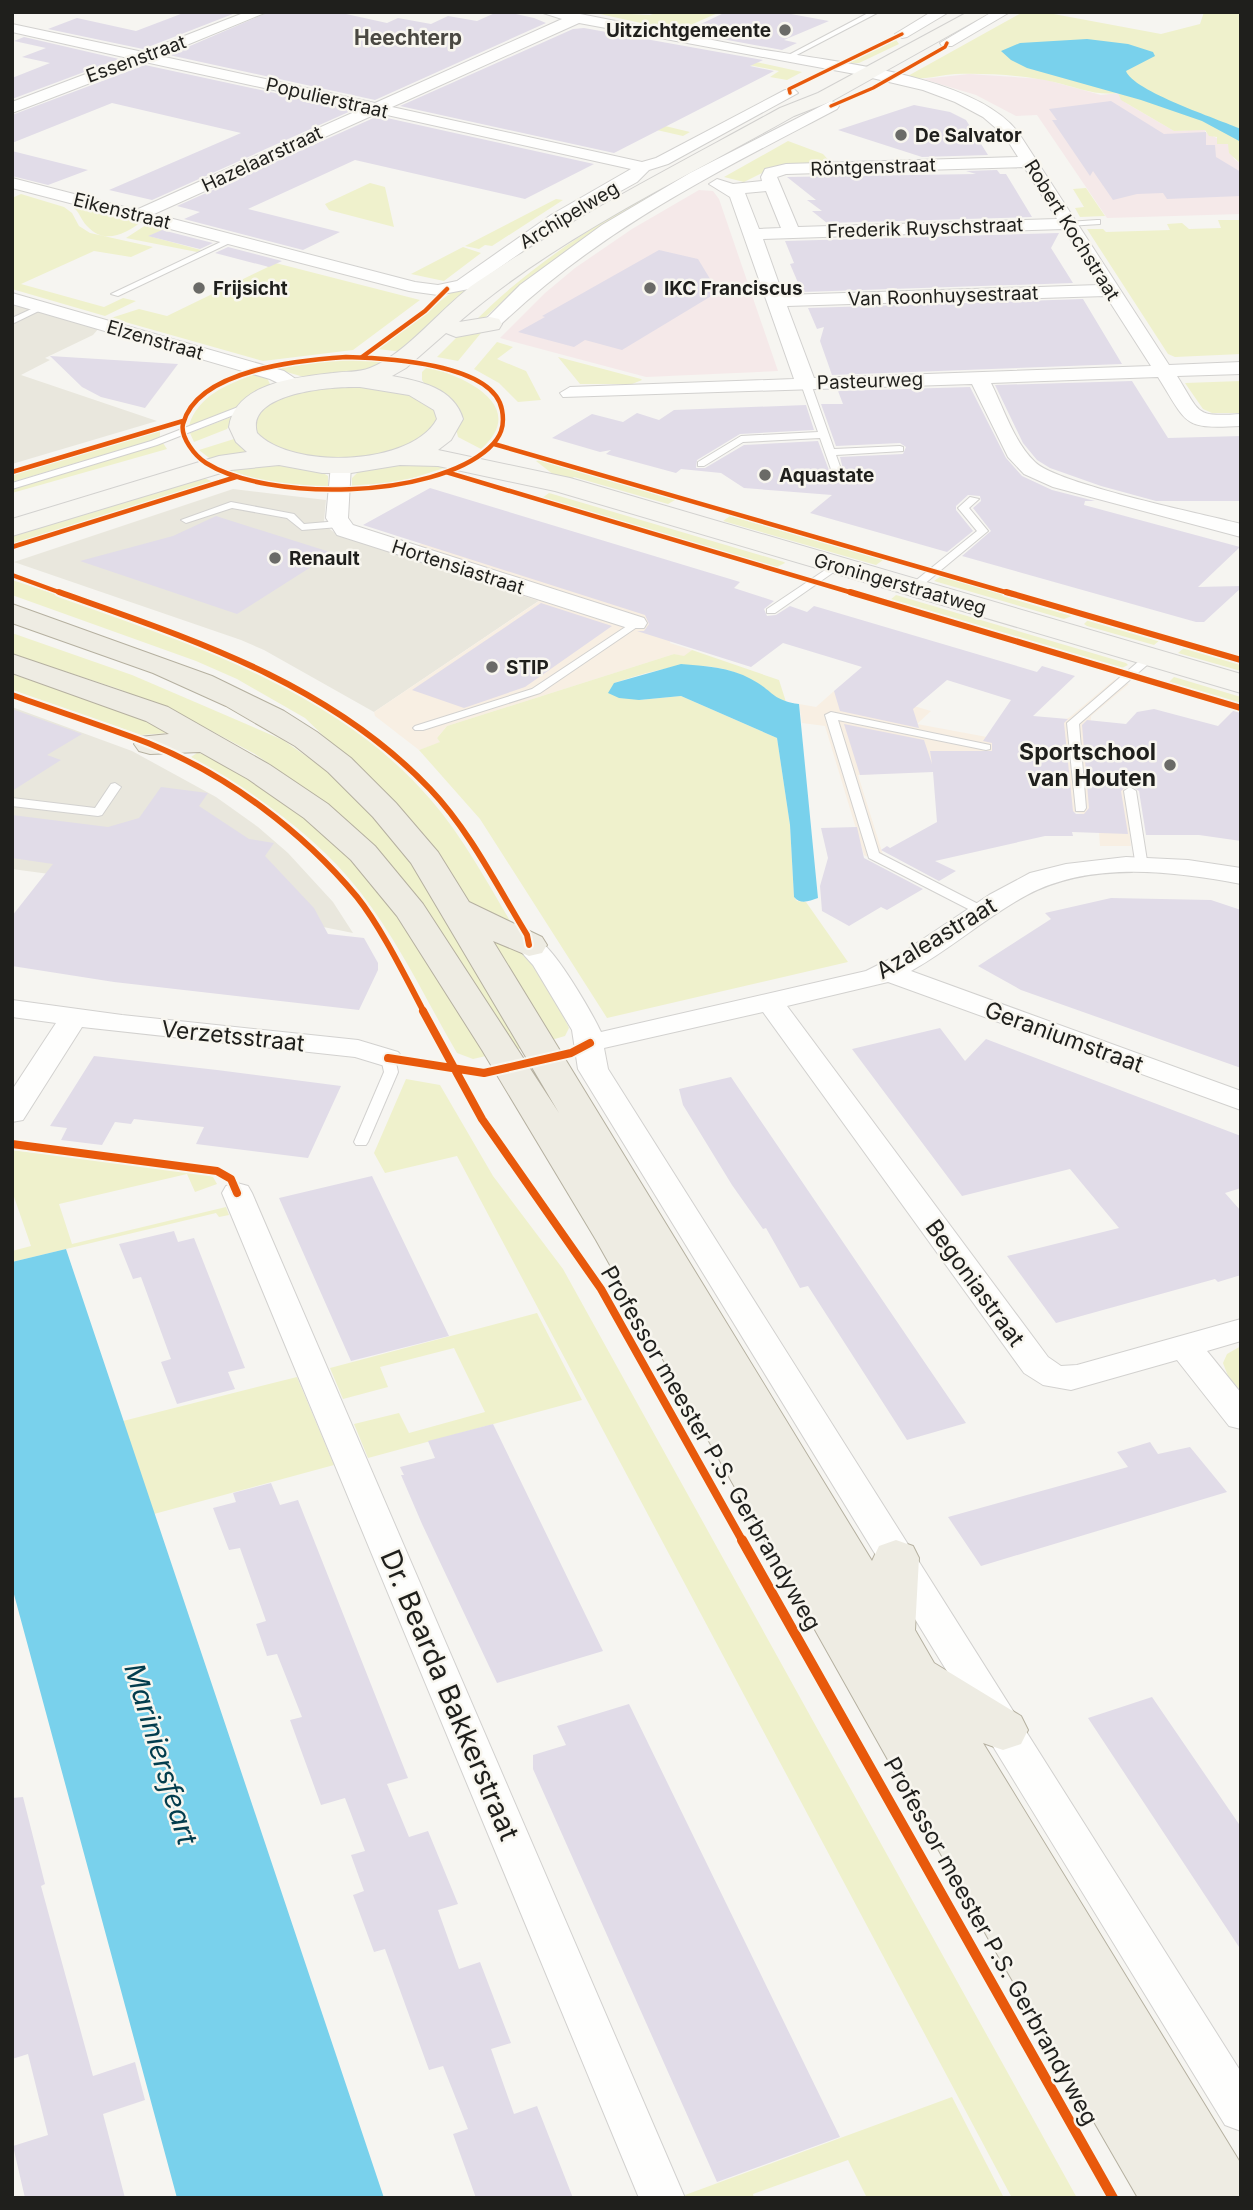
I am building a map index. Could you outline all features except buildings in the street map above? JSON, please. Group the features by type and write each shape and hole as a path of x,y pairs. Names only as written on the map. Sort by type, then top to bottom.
{"main road":[{"name":"Archipelweg","path":"823,98 910,40 964,12"},
{"name":"Archipelweg","path":"910,40 982,12"},
{"path":"910,40 947,43"},
{"path":"788,103 823,98"},
{"name":"Archipelweg","path":"418,389 413,379 415,371 516,269 593,217 788,103"},
{"name":"Archipelweg","path":"355,379 379,374 397,363 480,283 516,269"},
{"path":"456,330 490,324"},
{"path":"12,509 142,469 215,440 248,414 280,391 296,386 355,379 395,383 418,389 442,404 448,413 449,424 431,443 397,457 341,465 317,464 280,457 256,447 246,438 248,414"},
{"name":"Groningerstraatweg","path":"444,430 447,436 462,447 560,484"},
{"name":"Groningerstraatweg","path":"397,457 429,456 449,459 560,484 1241,684"},
{"path":"12,528 228,462 280,457"},
{"path":"12,613 158,666 217,691 306,739 382,806 426,859 1229,2198"},
{"name":"Professor meester P.S. Gerbrandyweg","path":"12,663 157,713 259,772 316,811 363,853 417,920 501,1050 617,1240 1007,1922 1170,2198"},
{"path":"150,744 206,742"},
{"path":"457,909 529,945"},
{"path":"896,1558 901,1654 1003,1731"}],"street":[{"name":"Essenstraat","path":"12,108 260,12"},
{"name":"Robert Kochstraat","path":"547,12 860,73 938,92 976,106 1001,122 1029,162 1192,415 1200,421 1241,420"},
{"name":"Archipelweg","path":"910,40 942,12"},
{"path":"947,43 1003,12"},
{"name":"Hazelaarstraat","path":"139,215 577,18"},
{"name":"Populierstraat","path":"12,28 642,167"},
{"name":"Archipelweg","path":"490,324 510,302 577,250 611,227 696,179 823,98"},
{"name":"Archipelweg","path":"447,289 480,283 547,226 631,178 642,167 662,161 788,103"},
{"name":"Röntgenstraat","path":"772,185 769,177 771,173 786,169 1029,162"},
{"path":"696,179 732,188 772,185 792,233"},
{"name":"Eikenstraat","path":"12,183 424,289 447,289"},
{"path":"732,188 738,195 806,384"},
{"name":"Frederik Ruyschstraat","path":"752,234 1068,224"},
{"name":"Van Roonhuysestraat","path":"777,302 1109,290"},
{"name":"Elzenstraat","path":"12,298 268,372 296,386"},
{"name":"Pasteurweg","path":"570,393 1241,368"},
{"path":"978,377 1015,453 1031,470 1060,483 1241,531"},
{"path":"339,524 337,518 341,465"},
{"path":"1184,516 1241,514"},
{"name":"Hortensiastraat","path":"339,524 357,535 636,624"},
{"name":"Azaleastraat","path":"590,1043 888,972 1015,890 1046,876 1095,867 1142,867 1208,870 1241,876"},
{"path":"529,945 544,961 586,1031 593,1069 1241,2111"},
{"name":"Geraniumstraat","path":"888,972 1241,1101"},
{"name":"Begoniastraat","path":"770,1002 1044,1373 1064,1379 1077,1377 1241,1330"},
{"name":"Verzetsstraat","path":"12,1008 358,1049 388,1058"},
{"path":"12,1113 74,1017"},
{"name":"Dr. Bearda Bakkerstraat","path":"237,1193 662,2198"},
{"path":"1185,1347 1241,1416"}],"lane":[{"path":"786,58 876,12"},
{"name":"Frederik Ruyschstraat","path":"1068,224 1097,222"},
{"name":"Eikenstraat","path":"115,294 228,238"},
{"path":"12,321 43,307"},
{"path":"806,384 837,472"},
{"path":"12,486 248,414"},
{"path":"701,464 741,439 823,435"},
{"path":"829,452 900,449"},
{"path":"913,588 983,531 963,508 974,499"},
{"path":"186,520 231,505 290,516 302,527 339,524"},
{"path":"771,611 836,565"},
{"path":"419,727 536,691 636,624"},
{"path":"1080,808 1073,723 1150,657"},
{"path":"982,911 873,855 831,715 986,747"},
{"path":"12,802 98,812 115,786"},
{"path":"1130,790 1142,867"},
{"path":"361,1142 391,1072 388,1058"}],"shaded area":[{"path":"969,74 1043,79 1101,95 1118,93 1126,103 1174,131 1205,129 1205,132 1228,144 1234,159 1241,164 1241,214 1107,218 1037,115 1016,116 976,95 923,79"},
{"name":"IKC Franciscus","path":"699,190 713,191 719,199 778,371 646,377 500,338 545,293 575,268 632,229"},
{"path":"12,303 99,328 93,335 45,358 50,360 21,375 157,421 12,464"},
{"path":"233,489 326,500 324,521 335,533 540,600 374,712 264,650 241,640 14,562"},
{"path":"433,536 675,611 670,643 692,650 684,657 674,654 447,726 437,738 441,742 419,750 375,716 374,712 539,601 401,556"},
{"path":"1114,680 1129,684 1091,716 1090,732 1119,737 1131,846 1100,846 1098,817 1064,810 936,766 858,775 883,855 958,894 949,899 864,855 825,726 802,723 799,704 816,707 834,691 865,700 887,698 931,711 917,724 987,737 1057,724 1070,717"},
{"path":"12,707 132,751 216,797 258,827 288,853 333,902 353,933 87,879 12,869"}],"green space":[{"path":"591,12 650,15 658,12 720,12 677,31"},
{"path":"1023,12 1043,12 1161,34 1200,24 1204,12 1241,12 1241,164 1229,153 1228,144 1217,144 1217,137 1209,136 1205,130 1174,131 1121,100 1118,93 1093,92 1054,82 1004,75 906,77"},
{"path":"894,37 899,44 859,63 841,64"},
{"path":"738,58 802,72 787,80 770,77 779,71 749,65 640,120 690,132 683,136 613,120"},
{"path":"788,141 823,154 833,165 768,170 744,182 724,177"},
{"path":"370,183 385,187 394,227 329,210 325,204"},
{"path":"663,187 668,188 517,288 481,321 473,323 539,265 612,216"},
{"path":"1086,188 1105,216 1080,217 1075,208 1084,207 1073,189"},
{"path":"21,194 64,207 72,213 79,226 90,233 153,247 131,257 94,251 21,284 104,307 123,298 136,301 105,316 12,289 12,198"},
{"path":"556,199 563,200 492,246 485,245 479,249 465,246"},
{"path":"81,205 143,221 115,236 101,235 87,226 74,208"},
{"path":"1218,220 1241,220 1241,354 1175,357 1168,354 1087,229 1103,229 1106,232 1170,230 1167,224 1182,223 1189,229 1221,228"},
{"path":"149,223 168,228 149,236 201,250 197,252 126,238"},
{"path":"463,247 481,253 444,281 411,274"},
{"path":"256,258 420,300 353,350 263,361 111,318 139,309 167,316 268,267"},
{"path":"470,287 402,352 378,349 452,292"},
{"path":"468,332 481,333 458,361 437,357 458,336"},
{"path":"497,342 513,347 497,359 526,371 541,400 518,402 499,383 474,369"},
{"path":"558,357 642,380 632,384 580,384"},
{"path":"333,360 392,361 374,371 304,377 276,369"},
{"path":"427,367 473,386 486,395 495,407 498,419 494,434 481,449 458,437 456,429 422,380 422,372"},
{"path":"255,374 267,378 271,386 244,404 189,426 206,399 224,387"},
{"path":"1241,381 1241,413 1212,413 1203,409 1185,383"},
{"path":"318,386 396,388 434,408 438,422 420,442 364,459 298,457 255,437 253,416 266,403"},
{"path":"234,416 227,429 194,442 190,433"},
{"path":"160,431 160,438 12,482 12,475"},
{"path":"234,439 248,451 213,461 199,450"},
{"path":"163,443 167,449 12,493 12,489"},
{"path":"536,461 675,500 668,504 574,477 570,480 554,475"},
{"path":"266,462 320,471 328,476 328,487 265,482 223,468"},
{"path":"399,462 454,465 400,482 352,487 352,478 358,472"},
{"path":"198,475 213,482 12,545 12,533"},
{"path":"549,493 785,563 777,567 542,498"},
{"path":"730,516 883,560 876,565 723,521"},
{"path":"941,576 1072,616 1064,619 934,581"},
{"path":"12,580 126,618 238,662 291,689 341,720 388,757 443,814 512,924 474,908 332,744 305,718 237,679 196,661 12,595"},
{"path":"896,595 1128,665 1120,669 889,601"},
{"path":"1088,620 1160,640 1154,645 1087,626 1084,624"},
{"path":"12,633 132,675 283,740 326,770 392,831 526,1047 514,1050 326,803 255,754 191,720 119,689 12,654"},
{"path":"1185,647 1241,663 1241,671 1178,653"},
{"path":"692,650 779,680 786,702 780,702 750,679 716,667 682,666 614,683 639,700 681,696 777,738 790,825 794,897 797,901 806,902 848,962 607,1018 480,819 419,750 440,742 437,738 447,726 674,654 684,656"},
{"path":"12,674 147,720 168,733 141,735 12,690"},
{"path":"1174,677 1241,697 1241,705 1168,683"},
{"path":"197,753 215,756 309,816 387,896 490,1055 473,1059 457,1053 388,931 343,872 283,817 191,757"},
{"path":"484,931 526,953 569,1028 565,1036 548,1041"},
{"path":"406,1079 440,1085 493,1176 563,1269 1077,2198 1012,2198 457,1156 385,1173 374,1153"},
{"path":"12,1150 201,1173 213,1177 217,1184 195,1192 187,1174 59,1204 72,1244 226,1207 229,1215 219,1217 216,1213 12,1262 12,1251 31,1246 12,1191"},
{"path":"537,1313 582,1400 368,1458 354,1424 399,1413 409,1433 485,1412 454,1348 380,1367 388,1387 343,1399 330,1368"},
{"path":"1241,1346 1241,1391 1228,1376 1223,1363 1227,1354"},
{"path":"297,1377 334,1465 154,1514 123,1421"},
{"path":"952,2097 1004,2198 867,2198 848,2160 753,2194 754,2198 687,2198 685,2195"}],"water":[{"path":"1087,39 1128,44 1153,52 1155,56 1126,71 1132,79 1159,96 1241,129 1241,142 1202,121 1141,100 1027,68 1001,51 1020,43"},
{"path":"681,664 717,668 743,675 778,697 799,704 818,898 802,902 794,897 790,825 777,738 681,696 639,700 619,698 608,693 614,683"},
{"name":"Mariniersfeart","path":"66,1249 384,2198 177,2198 12,1587 12,1262"}],"cycle path":[{"path":"790,93 789,89 902,34"},
{"path":"831,106 889,79 945,47 947,43"},
{"path":"362,357 425,311 447,289"},
{"path":"346,357 414,362 467,376 487,387 501,402 504,421 502,431 483,453 448,471 387,485 307,490 267,486 231,476 203,461 183,436 183,423 199,399 236,377 282,364 346,357"},
{"path":"12,472 183,421"},
{"path":"494,444 1241,660"},
{"path":"446,472 1241,708"},
{"path":"12,547 236,477"},
{"path":"12,575 236,657 289,682 340,712 387,747 445,807 493,879 527,935 529,945"},
{"path":"12,695 150,744 209,774 277,818 313,850 358,899 408,982 482,1119 601,1289 1113,2198"},
{"path":"388,1058 484,1073 571,1053 590,1043"},
{"path":"12,1144 217,1171 231,1179 237,1193"}],"place":[{"name":"Uitzichtgemeente","path":"785,30"},
{"name":"De Salvator","path":"901,135"},
{"name":"Frijsicht","path":"199,288"},
{"name":"IKC Franciscus","path":"650,288"},
{"name":"Aquastate","path":"765,475"},
{"name":"Renault","path":"275,558"},
{"name":"STIP","path":"492,667"},
{"name":"Sportschool van Houten","path":"1170,765"}],"district":[{"name":"Heechterp","path":"408,37"}]}
